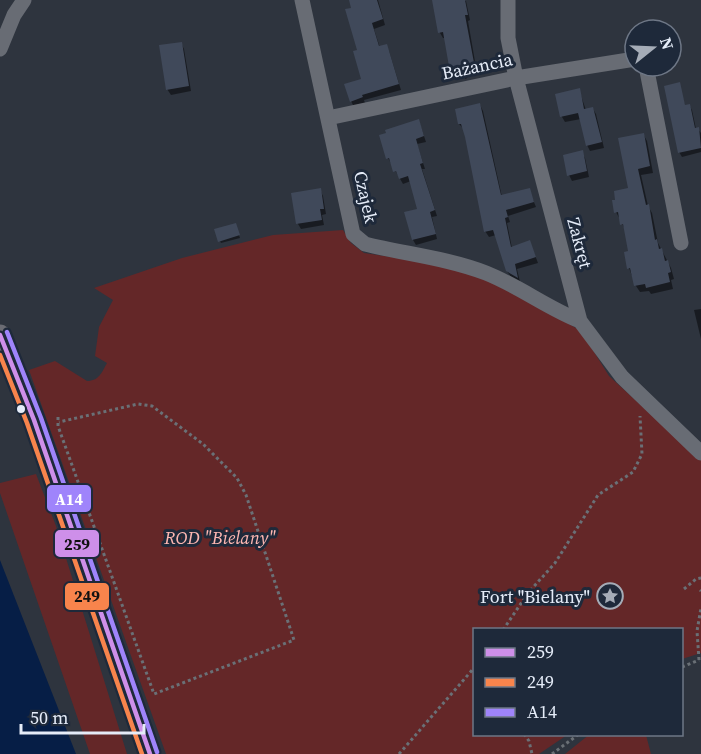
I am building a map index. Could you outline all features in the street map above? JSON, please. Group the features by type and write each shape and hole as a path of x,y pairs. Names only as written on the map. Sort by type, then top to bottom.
{"main road":[{"path":"0,334 46,452 150,754"}],"street":[{"path":"0,49 14,15 24,0"},
{"name":"Czajek","path":"302,0 353,234 365,244 461,264 488,274 563,315 580,321"},
{"name":"Zakręt","path":"508,0 508,38 516,78 580,321 622,377 701,453"},
{"name":"Bażancia","path":"328,118 516,78 623,60"},
{"path":"648,78 681,243"}],"path":[{"path":"504,628 528,592 555,562 598,495 633,472 642,454 641,396"},
{"path":"58,417 58,426 154,694 294,640 246,495 237,478 203,444 152,406 138,404 59,422"},
{"path":"684,589 696,579 701,578"},
{"path":"683,666 700,660 697,631 701,608"},
{"path":"399,754 473,669"},
{"path":"525,736 529,741 532,754"},
{"path":"552,754 578,736"}],"green space":[{"name":"ROD \"Bielany\"","path":"343,230 351,243 364,253 459,267 503,285 581,331 609,376 701,460 701,653 683,659 683,628 473,628 473,736 566,736 539,754 166,754 29,370 55,361 87,381 100,375 107,363 95,356 99,327 113,300 94,288 182,258 273,235"},
{"path":"36,474 56,526 127,754 90,754 0,493 0,483"},
{"path":"588,736 646,736 651,754 565,754"}],"water":[{"path":"0,560 76,754 0,754"}],"building":[{"path":"349,0 377,0 383,19 372,23 379,46 387,44 399,84 362,95 363,97 350,102 344,84 361,79 353,51 357,50 345,9 351,8"},
{"path":"432,0 465,0 468,15 465,15 475,68 467,69 463,75 457,71 450,72 443,32 438,33"},
{"path":"182,42 189,86 166,90 159,45"},
{"path":"680,82 685,105 690,104 695,128 699,127 701,148 678,153 664,86"},
{"path":"580,88 584,109 593,107 602,142 586,146 578,113 560,117 555,94"},
{"path":"480,103 501,195 530,188 534,202 506,210 508,217 505,218 511,247 530,240 536,257 515,264 518,278 506,271 493,230 484,232 465,137 461,124 458,124 455,109"},
{"path":"419,119 424,136 416,139 423,163 420,164 435,210 430,212 436,234 412,240 404,212 417,209 408,176 399,179 396,171 393,172 389,158 386,159 379,135 386,133 385,130"},
{"path":"644,133 650,166 638,169 646,205 649,204 655,240 657,239 659,249 662,248 665,261 668,260 671,272 668,273 670,282 646,288 645,284 634,286 630,268 627,269 624,252 628,251 623,224 620,225 618,212 614,213 612,200 615,200 614,191 628,188 618,138"},
{"path":"583,150 587,171 567,176 563,155"},
{"path":"321,188 324,209 320,209 322,220 296,224 291,193"},
{"path":"236,223 240,235 218,242 214,229"}],"transit line":[{"name":"A14","path":"7,332 41,418 157,752"},
{"name":"259","path":"0,335 34,420 150,754"},
{"name":"249","path":"0,355 27,423 142,754"}],"place":[{"name":"Fort \"Bielany\"","path":"610,596"}]}
